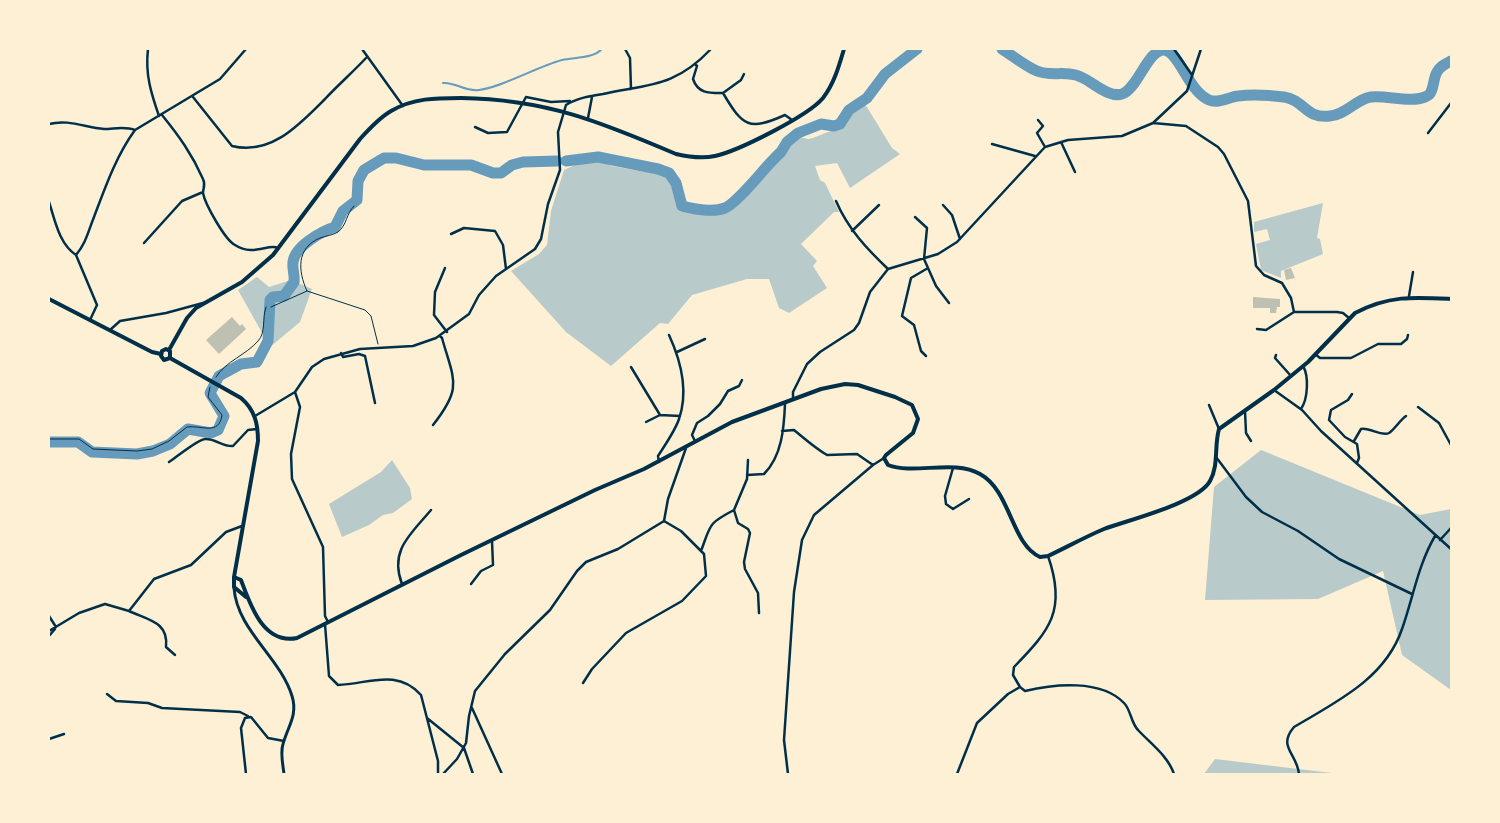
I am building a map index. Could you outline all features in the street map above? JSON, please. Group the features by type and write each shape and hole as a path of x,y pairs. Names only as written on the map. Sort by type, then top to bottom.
{"main road":[{"path":"161,354 164,350 168,350 187,318 205,302 254,273 278,248 371,126 390,111 420,100 442,98 536,105 588,118 676,154 702,158 730,151 792,120 814,106 828,91 844,49"},
{"path":"234,577 242,580 246,597 259,620 278,636 297,638 595,490 658,462 732,422 785,404 821,389 845,384 877,390 912,405 918,418 913,433 884,458 891,466 972,470 986,478 998,492 1027,548 1040,557 1048,556 1101,530 1174,505 1201,492 1214,474 1219,429 1274,390 1303,366 1349,318 1365,308 1409,296 1451,299"},
{"path":"49,299 152,352 161,354"},
{"path":"168,350 172,355 170,358"},
{"path":"161,354 164,360 170,358 221,386 245,402 255,416 258,429 234,577 234,587 246,597"}],"street":[{"path":"148,49 147,77 161,116 183,139 206,186 203,192"},
{"path":"76,255 85,245 118,159 135,130 193,97 220,79 246,49"},
{"path":"362,49 366,58 403,106"},
{"path":"625,49 630,58 631,89"},
{"path":"475,127 488,133 508,132 526,96 552,102 571,101 652,86 673,79 696,64 711,49"},
{"path":"1174,49 1192,75"},
{"path":"794,400 793,392 807,364 820,352 854,330 859,323 870,292 888,269 943,252 960,239 1045,147 1061,142 1122,136 1153,123 1189,89 1200,49"},
{"path":"193,97 232,146 252,148 276,140 303,122 366,58"},
{"path":"696,64 692,79 697,88 707,93 724,93 740,80 744,74"},
{"path":"724,93 733,111 749,124 755,126 785,115 792,120"},
{"path":"588,118 592,96"},
{"path":"255,416 295,392 317,362 341,353 379,347 413,346 447,332 469,314 487,285 535,249 541,239 548,204 560,170 559,124 563,109 571,101"},
{"path":"1428,133 1451,103"},
{"path":"1038,120 1043,126 1037,133 1045,147"},
{"path":"49,124 63,121 96,128 135,130"},
{"path":"1153,123 1186,126 1218,146 1224,154 1248,201 1251,238 1259,272 1282,283 1291,298 1294,312"},
{"path":"1061,142 1075,172"},
{"path":"992,144 1035,156"},
{"path":"203,192 220,229 232,244 255,251 271,246 278,248"},
{"path":"144,242 182,201 193,194 203,192"},
{"path":"836,201 852,231 888,269"},
{"path":"49,202 60,236 66,246 76,255 97,305 90,320"},
{"path":"852,231 879,205"},
{"path":"943,205 952,215 960,239"},
{"path":"915,216 927,228 924,258 936,286 949,303"},
{"path":"451,234 464,228 495,231 503,245 506,269"},
{"path":"445,268 435,292 434,315 447,332"},
{"path":"926,356 921,351 914,325 902,316 911,278 928,268"},
{"path":"1409,296 1412,272"},
{"path":"110,330 120,321 166,313 205,302"},
{"path":"1257,328 1266,330 1294,312 1337,312 1343,313 1349,318"},
{"path":"658,462 658,456 680,416 684,388 677,352 668,335"},
{"path":"1315,354 1320,358 1351,358 1378,344 1401,344 1407,339 1408,335"},
{"path":"433,425 447,404 455,386 440,336"},
{"path":"677,352 705,339"},
{"path":"341,353 343,357 360,354 365,356 375,403"},
{"path":"1276,354 1275,358 1291,376"},
{"path":"1301,409 1306,400 1307,373 1303,366"},
{"path":"631,367 660,415"},
{"path":"696,442 692,435 697,423 708,416 720,404 728,391 739,386 742,380"},
{"path":"1274,390 1301,409 1321,431 1451,549"},
{"path":"295,392 300,407 291,454 292,479 323,547 329,676 332,682 338,685 371,679 403,682 414,687 421,695 438,761 438,774"},
{"path":"1352,394 1348,400 1331,410 1329,420 1344,437 1354,441 1359,452 1356,462"},
{"path":"747,475 764,474 772,467 778,456 785,404"},
{"path":"1209,405 1219,429"},
{"path":"1418,407 1439,423 1451,445"},
{"path":"1245,410 1246,434 1251,441"},
{"path":"646,422 660,415 680,416"},
{"path":"1354,441 1361,429 1367,428 1384,434 1389,433 1406,416"},
{"path":"169,462 185,453 200,440 209,439 227,447 233,446 248,430 258,429"},
{"path":"782,432 794,430 806,442 816,446 827,455 857,454 873,465"},
{"path":"443,774 458,759 464,748 469,732 471,707 475,692 505,654 550,610 577,571 586,562 618,549 664,521 668,499 686,448"},
{"path":"1216,457 1246,497 1262,512 1298,531 1340,559 1412,594"},
{"path":"788,774 784,740 794,592 802,540 814,515 873,465 884,458"},
{"path":"748,460 747,475 734,510 738,523 750,532 744,562 745,569 758,593 759,614"},
{"path":"953,468 945,496 946,504 954,509 969,499"},
{"path":"403,585 397,567 399,552 407,538 431,510"},
{"path":"584,683 592,669 626,633 682,601 706,576 707,570 702,551 706,531 713,523 734,510"},
{"path":"664,521 681,531 702,551"},
{"path":"129,611 154,578 192,565 226,532 242,526"},
{"path":"1440,540 1451,528"},
{"path":"1299,774 1298,765 1286,744 1287,735 1294,727 1360,687 1371,677 1390,653 1402,631 1412,594 1428,548 1435,536"},
{"path":"471,584 481,571 492,564 492,541"},
{"path":"1048,556 1057,587 1052,616 1041,640 1014,667 1013,675 1020,687 1025,690 1052,685 1075,684 1105,692 1125,703 1136,728 1164,756 1174,774"},
{"path":"234,587 237,603 249,627 291,692 294,710 282,753 284,774"},
{"path":"49,631 79,613 105,604 129,611 163,627 168,636 166,647 174,654"},
{"path":"49,616 56,627"},
{"path":"49,636 56,627"},
{"path":"957,774 977,723 1008,694 1020,687"},
{"path":"107,694 116,701 148,703 162,708 240,712 257,722 268,738 284,741"},
{"path":"471,707 502,774"},
{"path":"246,774 241,728 248,716"},
{"path":"427,718 464,748 473,774"},
{"path":"49,739 64,734"}],"path":[{"path":"306,291 300,276 300,258 310,244 337,233 344,227 347,216 354,206"},
{"path":"271,307 306,291 365,310 371,316 379,347"},
{"path":"218,373 259,341 263,334 266,307"},
{"path":"49,439 79,439 93,449 125,452 152,449 169,441 187,427 211,430 216,428 221,421 222,415 208,397 211,384"}],"shaded area":[{"path":"865,104 892,148 900,154 850,188 837,163 815,166 820,180 825,183 839,212 834,212 801,244 817,261 813,266 827,288 789,313 779,308 769,279 747,279 692,295 668,324 660,323 611,366 566,332 511,271 539,254 547,245 551,211 564,170 579,163 596,160 612,166 662,175 672,182 678,209 723,212 734,207 754,183 766,176 798,137 809,139 840,127 846,123 856,110"},
{"path":"1323,203 1317,238 1320,239 1323,254 1281,271 1281,278 1261,270 1256,244 1270,240 1267,229 1254,232 1254,222"},
{"path":"257,277 269,287 291,280 312,289 300,322 270,347 238,290"},
{"path":"1261,450 1420,515 1451,509 1451,690 1402,655 1383,571 1318,599 1205,600 1214,487"},
{"path":"392,460 410,488 412,499 393,513 383,515 369,525 342,537 329,504 381,472"},
{"path":"1215,759 1340,774 1204,774"}],"building":[{"path":"1291,268 1295,278 1286,280 1284,270"},
{"path":"1253,297 1280,299 1280,307 1277,307 1276,313 1270,313 1270,308 1253,308"},
{"path":"232,317 240,326 242,324 246,329 219,354 206,340"}],"waterway":[{"path":"443,83 479,90 509,81 552,63 593,55 602,49"},
{"path":"566,161 598,157 658,169 669,173 676,183 682,206 709,210 725,208 745,191 781,152 787,142 798,133 821,124 834,126 840,124 849,110 867,98 885,74 917,49"},
{"path":"1002,49 1037,71 1076,75 1106,92 1117,95 1128,91 1153,55 1165,50 1175,58 1195,89 1209,100 1220,101 1249,95 1284,97 1297,102 1315,115 1322,116 1336,115 1371,97 1414,99 1427,96 1431,92 1438,70 1451,61"},
{"path":"49,442 78,442 92,452 137,454 153,451 170,444 188,429 211,433 218,430 224,416 210,393 219,376 241,364 257,362 268,341 270,300 273,297 284,296 294,282 293,264 295,256 310,240 335,227 343,211 357,200 358,181 364,170 384,158 396,158 424,165 471,165 493,173 501,173 512,165 523,162 557,161"}]}
